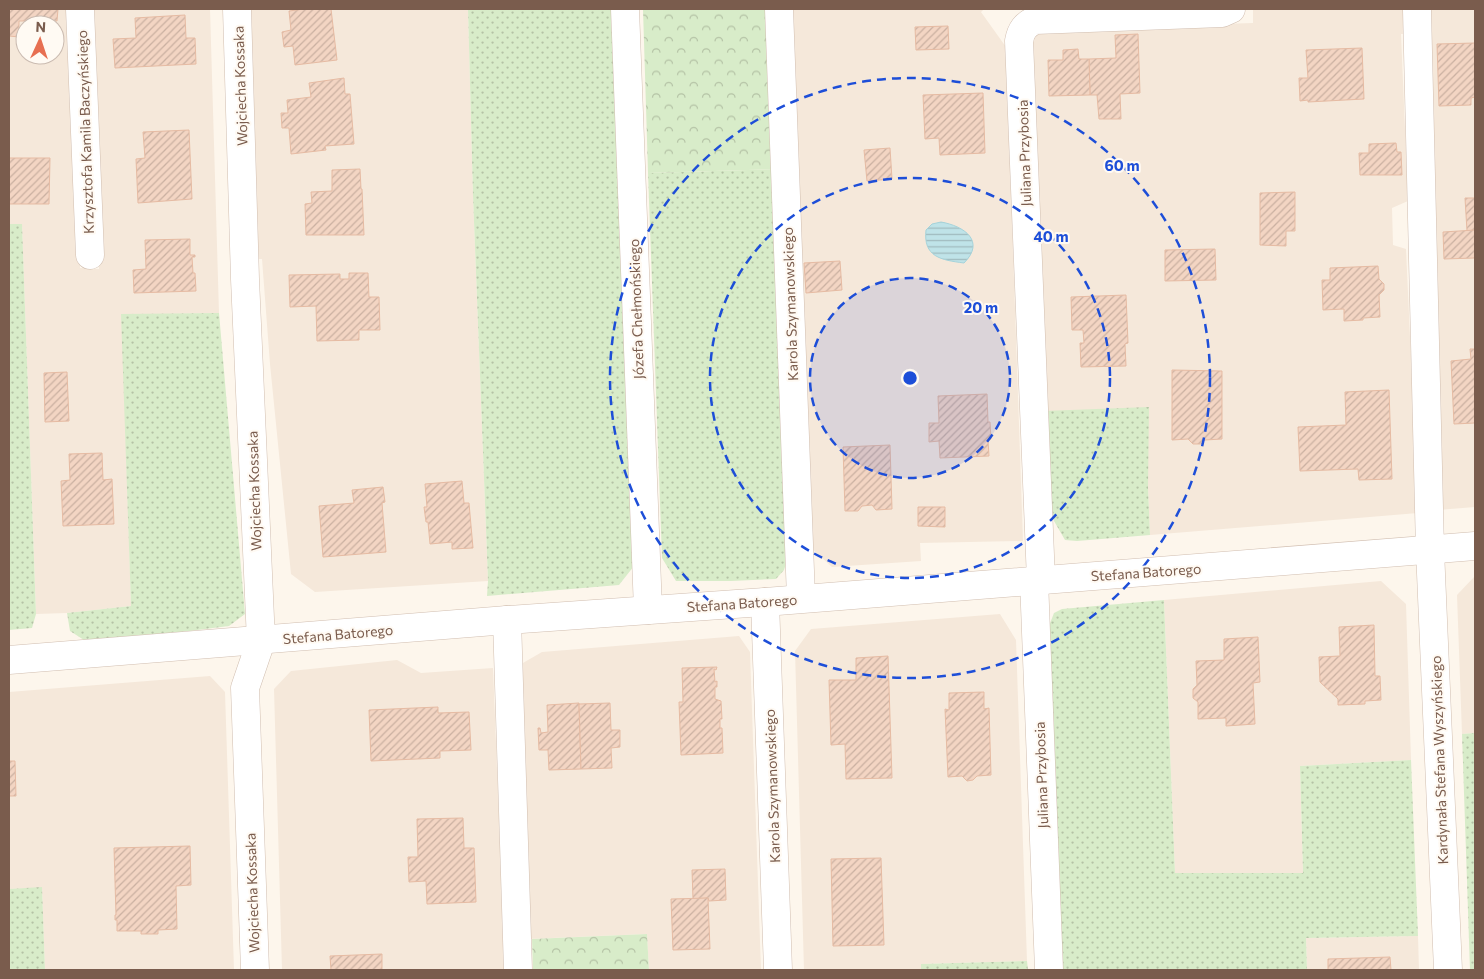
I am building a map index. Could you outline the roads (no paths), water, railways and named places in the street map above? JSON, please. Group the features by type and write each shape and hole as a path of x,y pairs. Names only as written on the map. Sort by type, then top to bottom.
{"street":[{"name":"Krzysztofa Kamila Baczyńskiego","path":"80,9 90,255"},
{"name":"Wojciecha Kossaka","path":"238,9 245,279 261,641 245,688 255,970"},
{"name":"Józefa Chełmońskiego","path":"625,9 648,610"},
{"name":"Karola Szymanowskiego","path":"779,9 801,598"},
{"name":"Juliana Przybosia","path":"1049,970 1020,34 1027,24 1036,20 1222,13 1231,9"},
{"name":"Kardynała Stefana Wyszyńskiego","path":"1417,10 1430,550 1448,970"},
{"name":"Stefana Batorego","path":"9,660 1475,546"},
{"name":"Karola Szymanowskiego","path":"765,602 778,970"},
{"path":"507,620 518,970"}],"water":[{"path":"941,222 964,231 972,241 973,248 964,263 941,258 931,252 927,246 926,230 932,224"}]}
